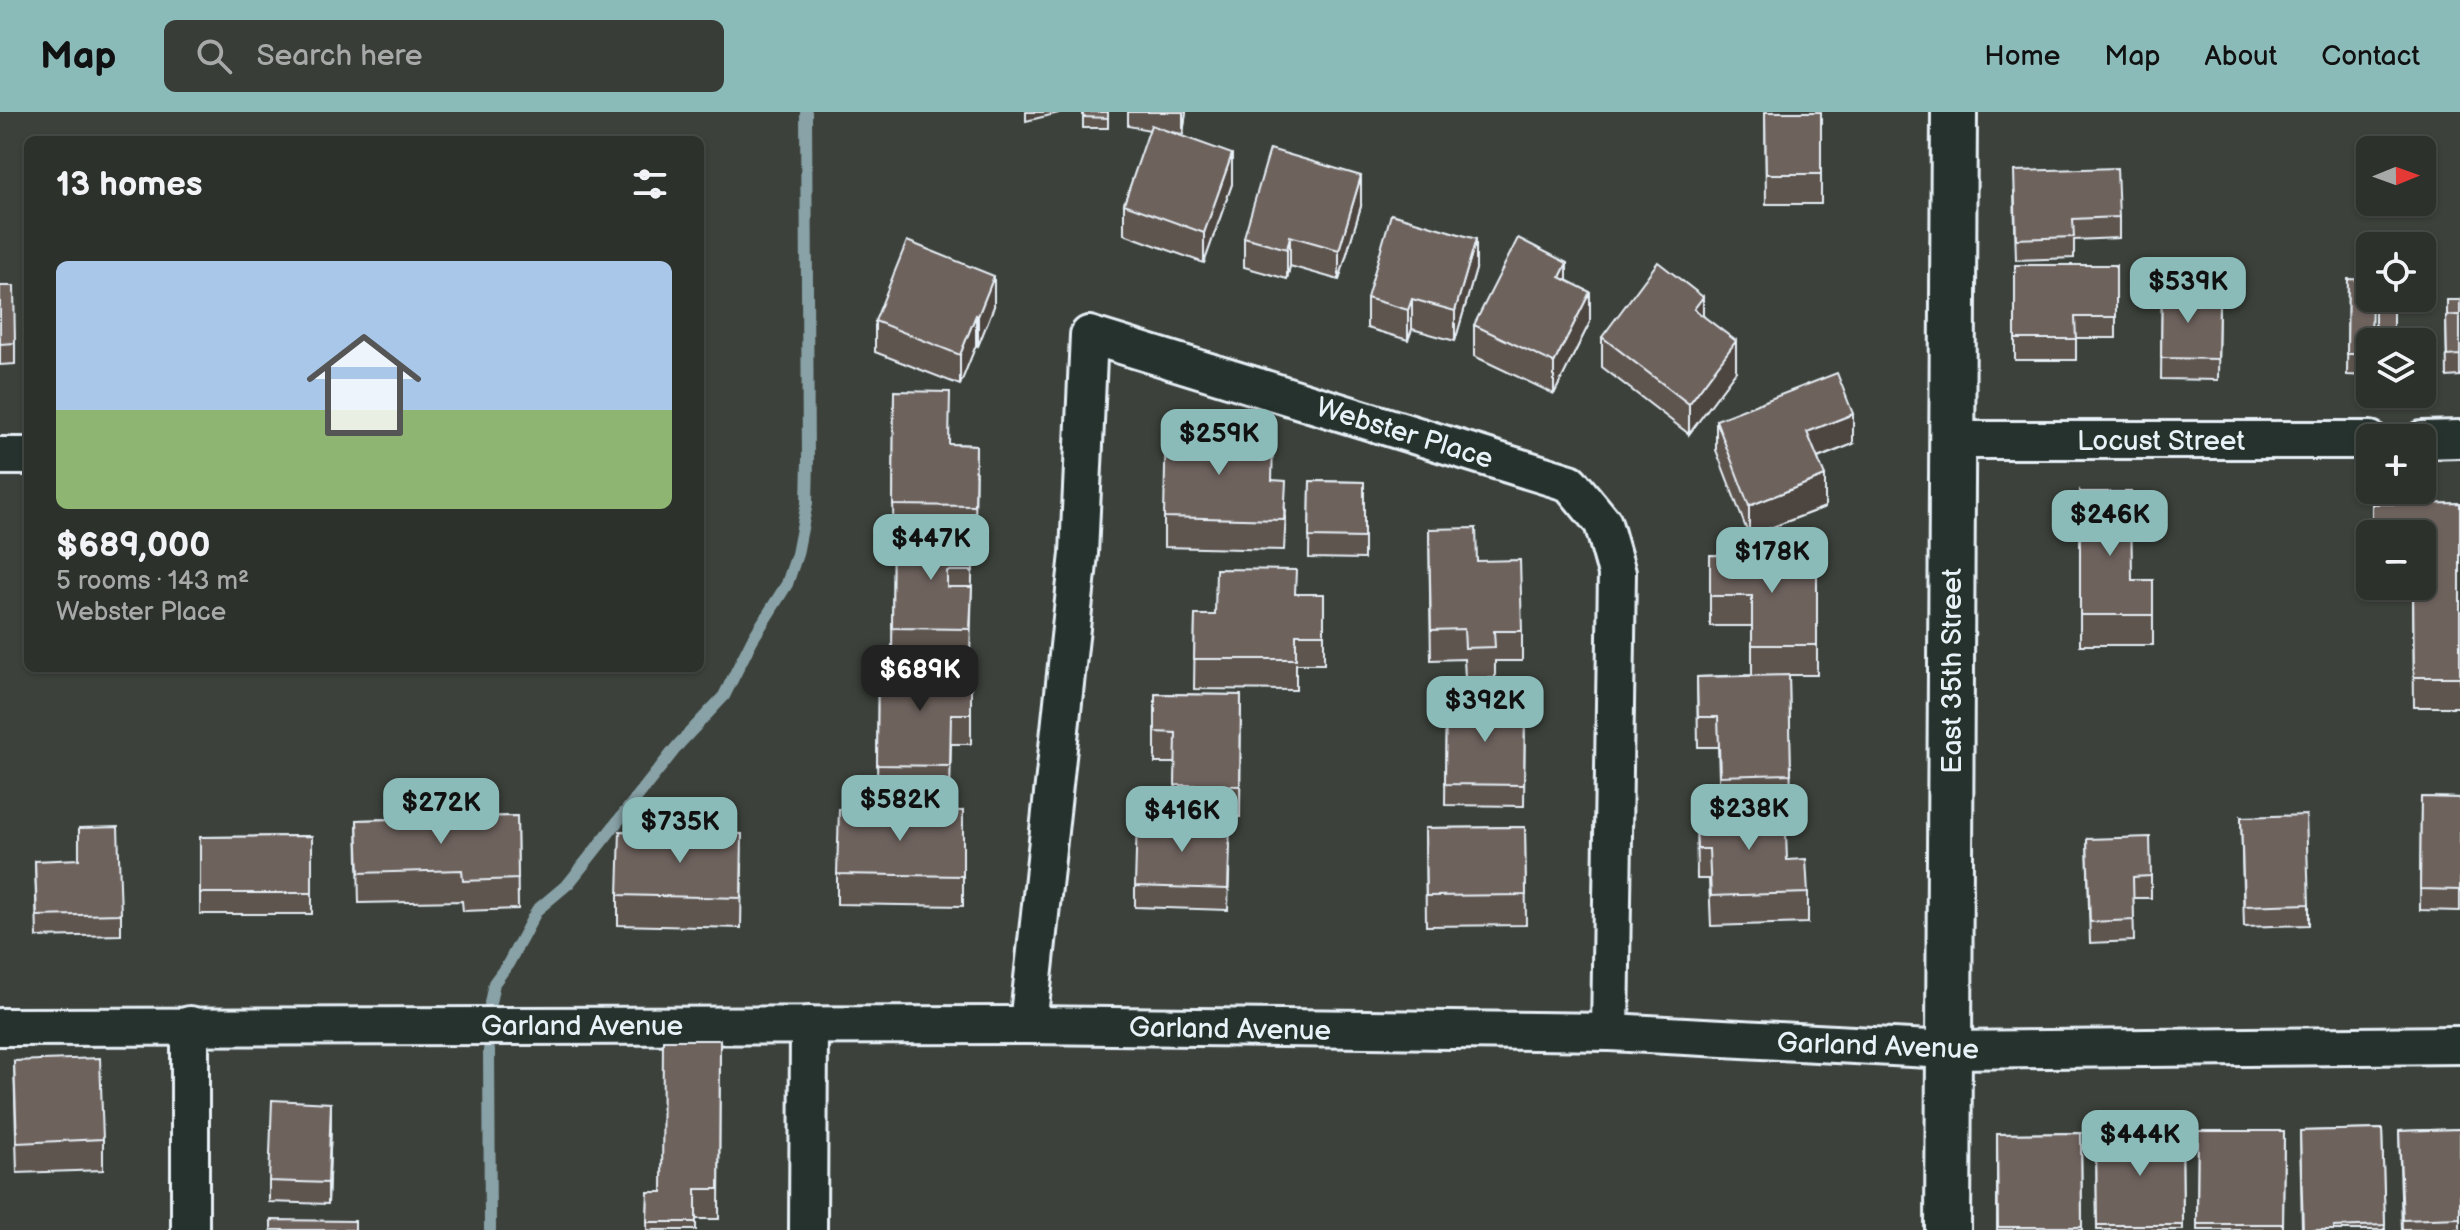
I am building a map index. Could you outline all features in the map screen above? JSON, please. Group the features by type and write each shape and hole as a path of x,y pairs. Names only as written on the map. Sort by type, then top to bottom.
{"street":[{"name":"East 35th Street","path":"1948,1230 1954,112"},
{"name":"Webster Place","path":"1028,1025 1079,554 1089,335 1570,483 1603,523 1617,573 1610,1032"},
{"path":"2436,440 2460,439"},
{"name":"Locust Street","path":"1952,440 2356,440"},
{"path":"0,456 24,456"},
{"path":"190,1025 190,1230"},
{"path":"808,1230 809,1025"},
{"name":"Garland Avenue","path":"0,1027 1028,1025 1610,1032 1949,1050 2460,1045"}],"building":[{"path":"1083,112 1108,112 1108,118 1083,117"},
{"path":"1765,112 1821,112 1821,174 1766,174"},
{"path":"1151,125 1232,154 1204,233 1124,204"},
{"path":"1270,149 1361,176 1339,250 1290,236 1287,249 1244,237"},
{"path":"2117,168 2119,217 2073,219 2074,237 2016,239 2014,171"},
{"path":"1391,214 1476,239 1455,311 1412,299 1408,310 1367,298"},
{"path":"1518,238 1567,263 1560,277 1590,292 1554,363 1474,325"},
{"path":"907,241 994,276 960,355 875,321"},
{"path":"1658,262 1703,297 1694,309 1736,341 1689,404 1602,337"},
{"path":"2015,265 2116,265 2116,317 2075,317 2076,339 2015,339"},
{"path":"2348,279 2356,279 2356,312 2372,312 2371,328 2356,328 2356,354 2347,354"},
{"path":"2162,283 2192,283 2192,303 2219,304 2218,359 2161,358"},
{"path":"0,286 14,286 15,343 0,344"},
{"path":"2447,300 2460,300 2460,315 2447,316"},
{"path":"2375,312 2393,312 2393,328 2375,328"},
{"path":"2460,315 2460,355 2447,356 2446,316"},
{"path":"1837,373 1853,414 1807,432 1825,476 1749,506 1716,420"},
{"path":"894,391 950,392 949,444 976,445 975,506 893,505"},
{"path":"1166,418 1202,419 1201,442 1273,445 1272,480 1286,481 1284,520 1164,517"},
{"path":"1310,481 1364,482 1364,538 1309,537"},
{"path":"2080,492 2131,492 2132,580 2153,580 2153,615 2080,615"},
{"path":"2460,503 2460,677 2414,677 2413,600 2436,600 2436,520 2372,520 2372,504"},
{"path":"1476,528 1477,561 1520,560 1522,631 1494,631 1495,647 1465,648 1464,629 1431,630 1429,529"},
{"path":"893,536 973,537 973,571 947,571 947,587 972,587 970,629 892,628"},
{"path":"1710,555 1817,556 1817,645 1752,645 1752,596 1710,596"},
{"path":"1216,569 1296,570 1295,594 1324,594 1324,634 1296,634 1296,659 1194,659 1195,615 1215,615"},
{"path":"878,666 971,667 971,714 951,714 950,766 877,765"},
{"path":"1789,675 1791,774 1720,776 1718,717 1698,717 1697,677"},
{"path":"1155,694 1241,695 1240,786 1175,785 1176,733 1155,732"},
{"path":"1446,703 1525,703 1524,785 1445,784"},
{"path":"2421,797 2460,798 2460,890 2420,889"},
{"path":"1785,807 1787,860 1806,859 1808,893 1711,896 1709,849 1697,849 1696,810"},
{"path":"839,809 963,811 963,876 837,874"},
{"path":"2306,815 2309,904 2244,906 2241,817"},
{"path":"517,816 518,879 463,881 462,870 359,873 357,820"},
{"path":"1137,819 1230,823 1228,889 1135,886"},
{"path":"118,827 121,914 37,916 35,861 79,859 79,828"},
{"path":"1525,827 1526,895 1426,896 1425,828"},
{"path":"620,831 742,834 741,898 618,895"},
{"path":"312,836 312,893 200,893 200,837"},
{"path":"2150,837 2151,876 2133,877 2134,920 2090,922 2087,839"},
{"path":"663,1040 720,1040 719,1189 696,1189 696,1222 647,1222 648,1192 662,1192"},
{"path":"100,1058 103,1139 17,1143 14,1061"},
{"path":"272,1100 331,1103 328,1183 269,1181"},
{"path":"2382,1129 2385,1225 2303,1230 2300,1131"},
{"path":"2460,1129 2460,1218 2403,1220 2399,1131"},
{"path":"2198,1131 2284,1131 2283,1224 2197,1224"},
{"path":"2096,1132 2182,1132 2183,1225 2097,1225"},
{"path":"2081,1133 2082,1227 1998,1227 1997,1134"},
{"path":"271,1220 355,1221 355,1230 271,1230"}],"waterway":[{"path":"490,1003 494,983 508,964 537,910 569,883 679,744 724,696 752,640 787,584 797,554 807,503 806,112"},
{"path":"489,1050 490,1230"}]}
